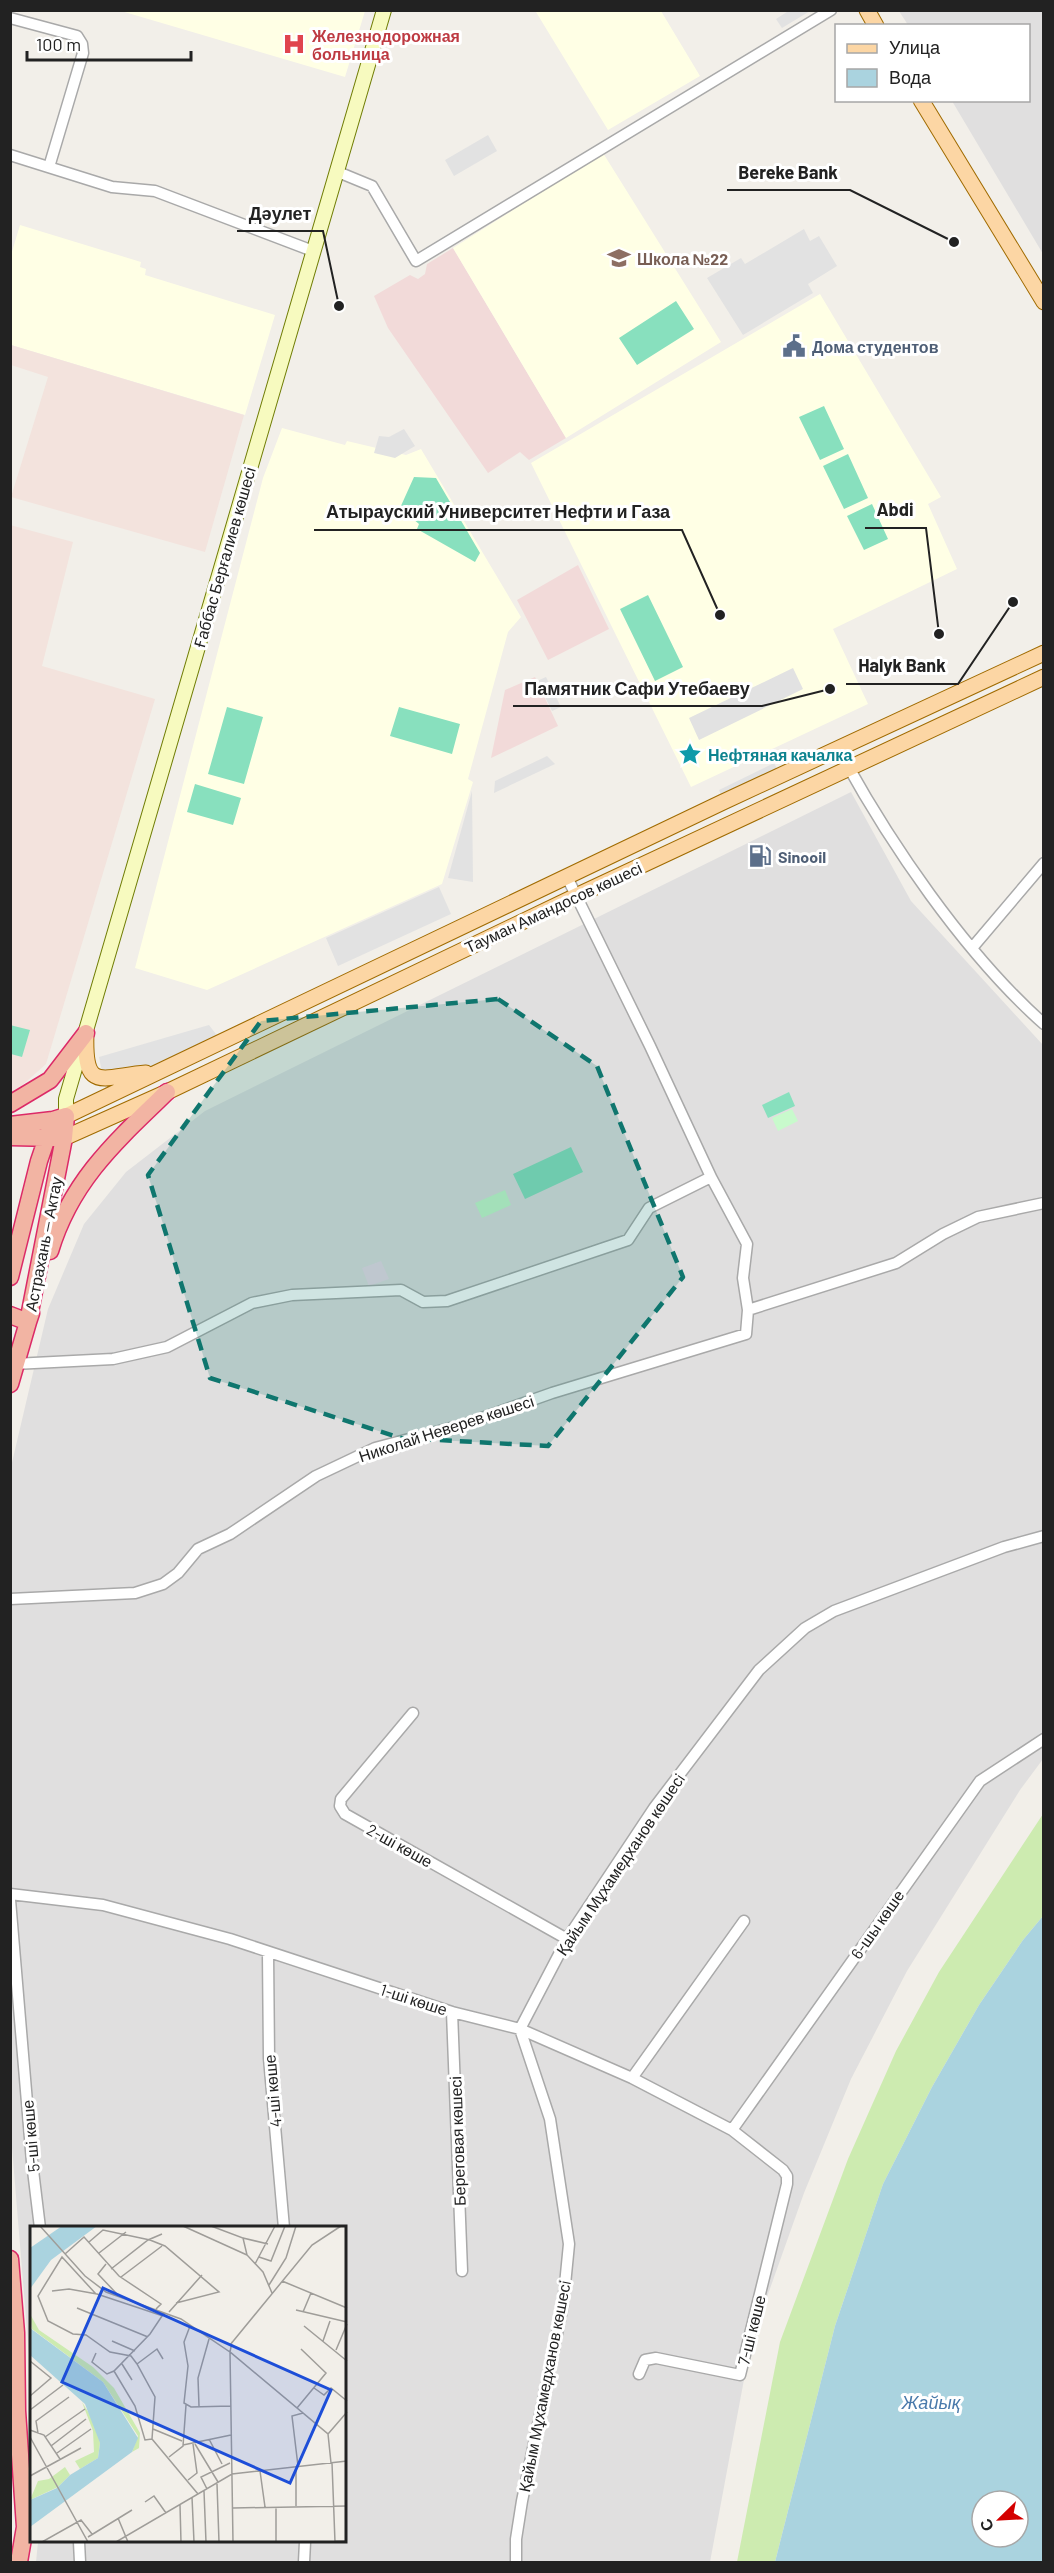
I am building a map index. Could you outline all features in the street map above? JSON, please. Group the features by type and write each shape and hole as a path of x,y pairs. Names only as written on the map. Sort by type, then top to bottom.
{"highway":[{"path":"10,1104 51,1080 86,1033"},
{"path":"10,1315 28,1322 52,1242 71,1202 94,1166 118,1138 167,1092"},
{"path":"10,1125 62,1113"},
{"name":"Астрахань — Актау","path":"10,1384 28,1322 64,1138 62,1113"},
{"name":"Астрахань — Актау","path":"10,1277 46,1138 62,1113"},
{"path":"10,1137 64,1138"},
{"path":"10,2259 25,2526 19,2562"}],"main road":[{"name":"Ғаббас Берғалиев көшесі","path":"62,1113 384,10"},
{"path":"922,102 1044,302"},
{"name":"Тауман Амандосов көшесі","path":"62,1113 158,1072 838,748 1044,653"},
{"name":"Тауман Амандосов көшесі","path":"64,1138 167,1092 576,896 1044,677"},
{"path":"86,1033 85,1061 89,1070 96,1076 104,1079 158,1072"}],"street":[{"path":"338,172 372,186 416,261 831,10"},
{"path":"10,18 77,36 82,44 83,53 49,168"},
{"path":"10,155 112,188 155,191 314,251"},
{"path":"838,748 918,877 972,948 1025,1008 1044,1024"},
{"path":"972,948 1044,863"},
{"name":"Николай Неверев көшесі","path":"10,1599 135,1593 164,1584 178,1573 198,1549 230,1533 316,1476 375,1449 462,1425 552,1393 746,1334 748,1310 743,1278 747,1244 711,1177 567,877"},
{"path":"14,1364 112,1359 166,1347 252,1304 292,1295 401,1290 423,1302 447,1301 628,1240 649,1208 711,1177"},
{"path":"748,1310 896,1263 943,1234 978,1217 1044,1203"},
{"name":"Қайым Мұхамедханов көшесi","path":"516,2562 516,2539 522,2500 563,2305 569,2244 550,2119 520,2029 567,1939 654,1808 759,1670 805,1628 845,1607 1004,1547 1044,1536"},
{"name":"2-ші көше","path":"413,1713 341,1798 340,1806 345,1814 567,1939"},
{"name":"6-шы көше","path":"732,2130 980,1781 1044,1739"},
{"name":"1-ші көше","path":"10,1894 102,1905 230,1939 452,2012 520,2029 632,2078 732,2130 783,2170 787,2176"},
{"name":"5-шi көше","path":"10,1900 32,2162 40,2226"},
{"path":"632,2078 744,1921"},
{"name":"4-шi көше","path":"268,1953 269,2058 284,2226"},
{"name":"Береговая көшесі","path":"452,2012 462,2271"},
{"name":"7-шi көше","path":"639,2374 645,2360 657,2358 740,2375 787,2184 787,2176"},
{"path":"79,2543 80,2562"},
{"path":"304,2562 305,2543"}],"highlighted area":[{"path":"498,999 597,1066 683,1277 548,1446 401,1438 210,1378 148,1175 261,1021"}],"shaded area":[{"path":"790,10 810,11 782,28 776,19"},
{"name":"Железнодорожная больница","path":"121,11 365,11 345,77"},
{"path":"661,11 700,76 608,130 536,12"},
{"path":"899,11 1043,11 1043,254 953,102 1030,102 1030,24 907,24"},
{"path":"488,135 497,151 454,176 445,160"},
{"path":"603,153 721,342 566,438 453,248"},
{"path":"20,225 141,262 140,267 146,269 145,275 275,315 245,415 11,345 11,255"},
{"path":"804,229 810,241 819,236 837,266 808,284 813,293 743,335 707,278 741,258 745,264"},
{"path":"453,248 566,438 529,460 520,452 488,473 388,328 374,296 410,275 418,279 425,274 427,264"},
{"path":"820,294 941,497 928,504 957,569 833,629 868,704 691,787 531,463"},
{"path":"11,345 244,415 205,552 11,497 48,377 11,365"},
{"path":"282,428 345,445 347,441 406,455 421,449 521,617 508,632 468,779 473,782 442,884 207,990 135,968 263,478"},
{"path":"404,429 415,446 395,458 374,453 379,436 389,437"},
{"path":"10,525 73,542 42,666 155,699 46,1064 10,1096"},
{"path":"578,565 609,629 548,660 517,600"},
{"path":"793,668 803,689 699,740 689,718"},
{"path":"535,677 558,726 491,758 505,690"},
{"path":"546,677 561,707 552,711 537,681"},
{"path":"547,756 555,764 494,793 495,781"},
{"path":"774,763 779,772 723,799 719,790"},
{"path":"472,791 473,882 448,878"},
{"path":"851,792 911,901 1043,1045 1043,1759 1020,1790 907,1971 851,2079 804,2193 751,2342 710,2562 36,2562 38,2543 346,2543 346,2226 30,2226 30,2367 10,2123 10,1471 48,1309 84,1224 126,1172 205,1111"},
{"path":"439,887 451,914 338,966 326,938"},
{"path":"209,1025 219,1038 106,1092 99,1057"},
{"path":"381,1261 389,1279 369,1286 362,1268"}],"green space":[{"path":"676,301 694,329 637,365 619,338"},
{"path":"824,406 844,449 820,460 799,417"},
{"path":"848,454 868,498 844,509 823,466"},
{"path":"414,477 436,478 480,553 475,562 417,529 419,524 400,508"},
{"path":"872,504 888,539 864,550 847,516"},
{"path":"648,595 683,667 655,681 620,609"},
{"path":"227,707 263,717 244,784 208,774"},
{"path":"399,707 460,724 452,754 390,736"},
{"path":"195,784 241,798 233,825 187,812"},
{"path":"10,1025 30,1030 22,1057 11,1054"},
{"path":"789,1092 795,1106 768,1118 762,1105"},
{"path":"792,1109 798,1121 778,1131 772,1118"},
{"path":"571,1147 583,1172 525,1199 513,1174"},
{"path":"505,1190 511,1205 482,1218 475,1203"},
{"path":"1043,1814 1043,1916 1023,1940 979,2005 932,2087 883,2184 835,2326 775,2562 737,2562 780,2342 848,2159 896,2051 939,1972"}],"water":[{"name":"Жайық","path":"1043,1916 1043,2562 775,2562 835,2326 883,2184 932,2087 979,2005 1023,1940"}],"place":[{"name":"Железнодорожная больница","path":"294,44"},
{"name":"Bereke Bank","path":"954,242"},
{"name":"Школа №22","path":"619,258"},
{"name":"Дәулет","path":"339,306"},
{"name":"Дома студентов","path":"794,346"},
{"name":"Halyk Bank","path":"1013,602"},
{"name":"Атырауский Университет Нефти и Газа","path":"720,615"},
{"name":"Abdi","path":"939,634"},
{"name":"Памятник Сафи Утебаеву","path":"830,689"},
{"name":"Нефтяная качалка","path":"690,754"},
{"name":"Sinooil","path":"760,856"}]}
